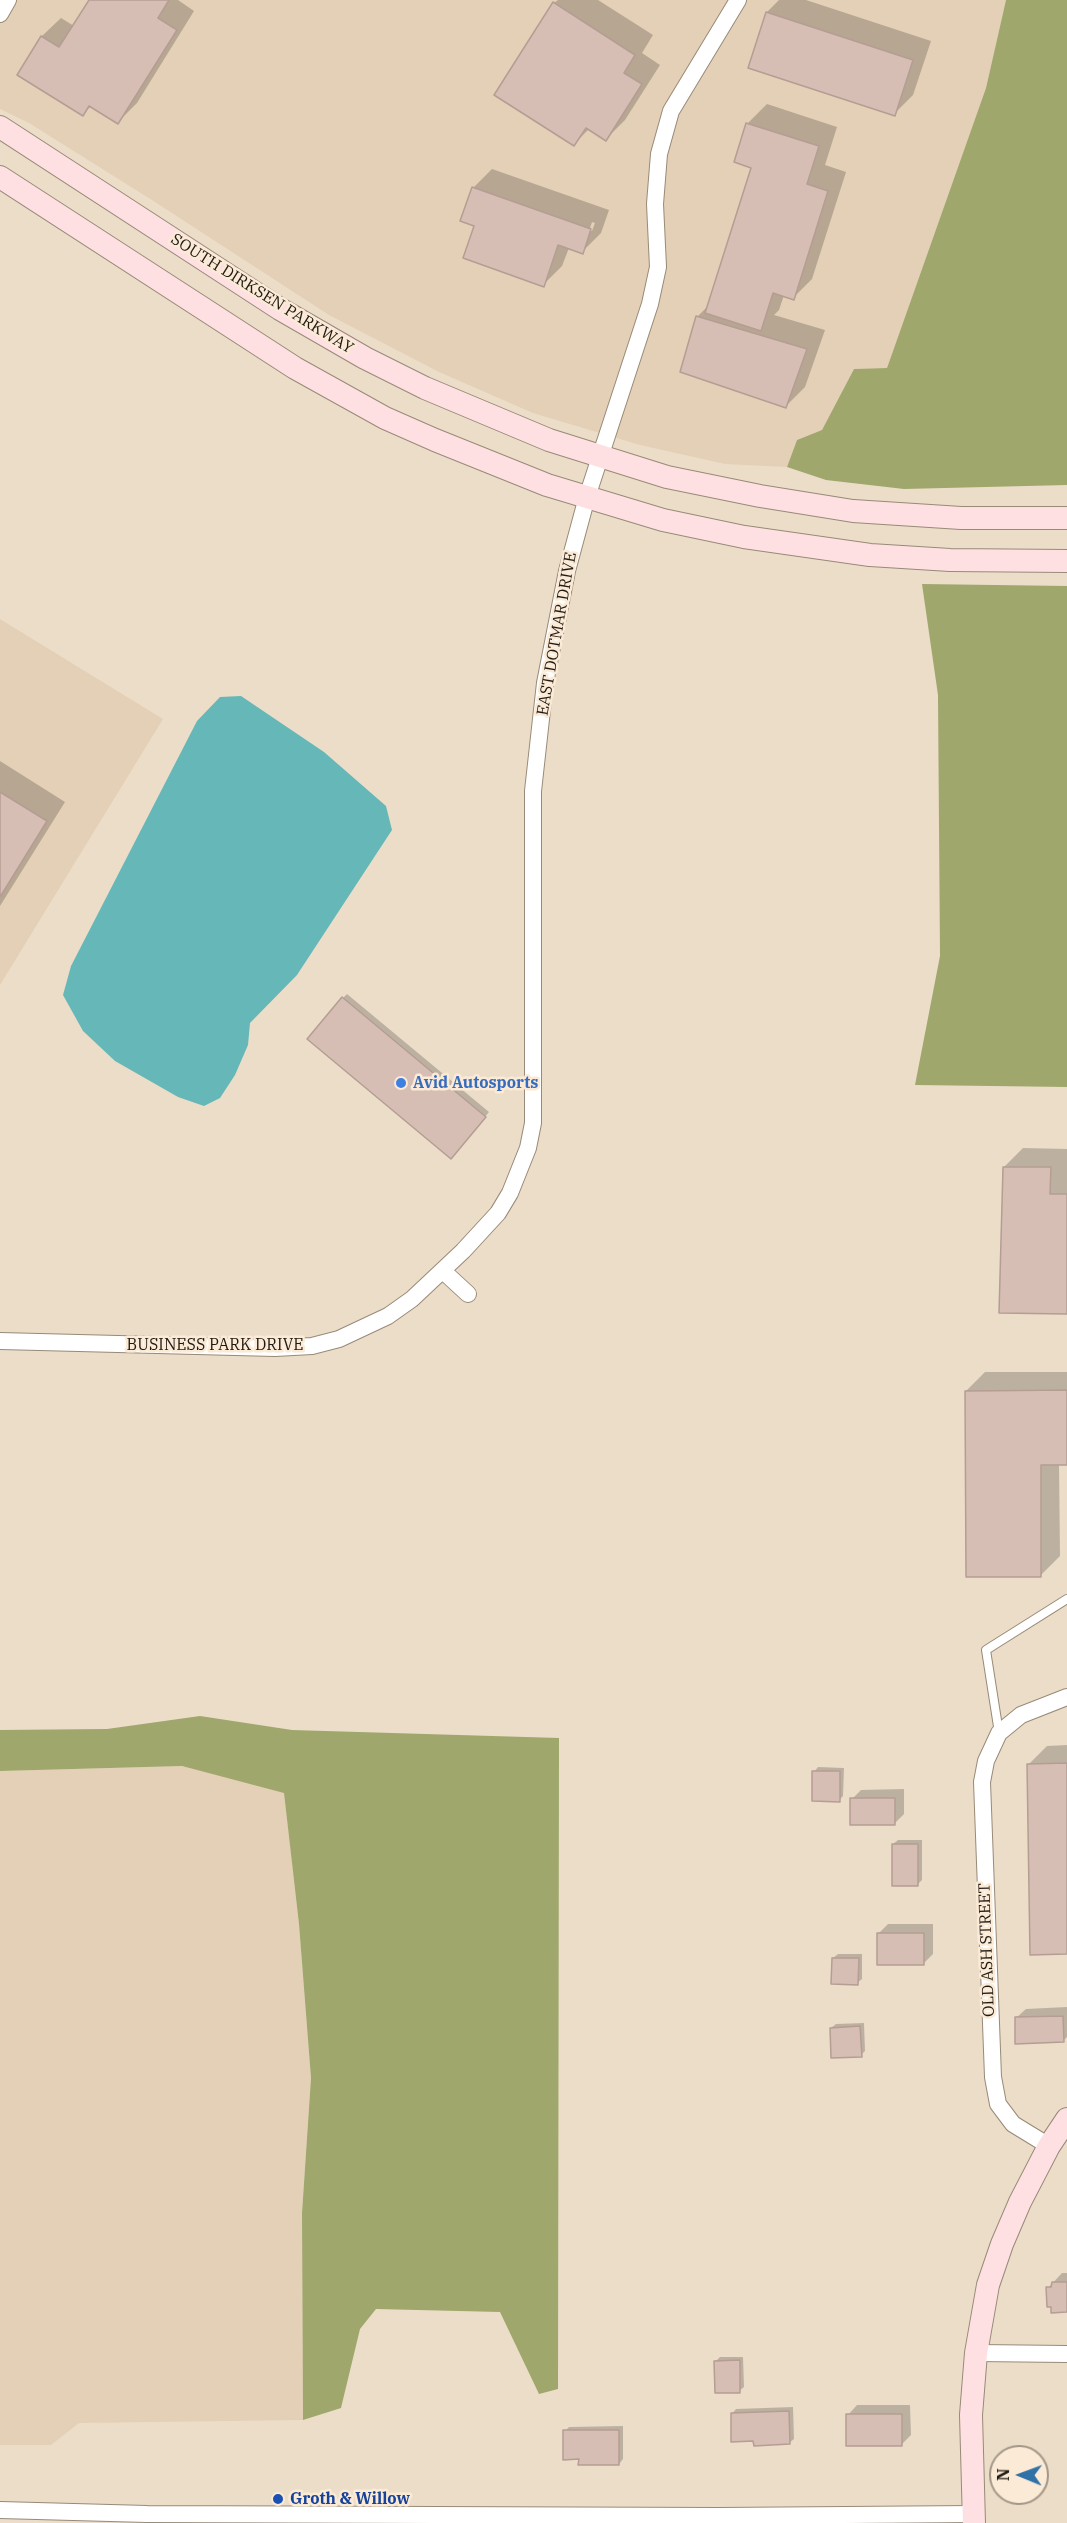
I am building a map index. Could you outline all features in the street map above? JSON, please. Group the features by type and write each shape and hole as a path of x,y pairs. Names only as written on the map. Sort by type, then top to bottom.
{"main road":[{"name":"SOUTH DIRKSEN PARKWAY","path":"0,127 280,309 365,358 492,418 599,457 667,477 748,494 853,511 961,518 1067,518"},
{"path":"0,177 295,368 385,418 435,441 547,485 663,520 744,537 870,555 950,560 1067,561"},
{"path":"974,2518 971,2415 976,2353 988,2285 1002,2244 1049,2146 1067,2119"}],"street":[{"path":"0,14 8,0"},
{"name":"EAST DOTMAR DRIVE","path":"443,1271 498,1212 521,1169 531,1131 534,1092 533,791 545,683 567,571 586,497 650,304 658,267 655,204 659,154 671,111 738,0"},
{"path":"443,1271 468,1294"},
{"name":"BUSINESS PARK DRIVE","path":"0,1341 263,1348 312,1346 366,1329 412,1299 443,1271"},
{"path":"999,1733 1021,1715 1067,1697"},
{"name":"OLD ASH STREET","path":"999,1733 986,1761 982,1782 993,2077 998,2104 1013,2124 1049,2146"},
{"path":"976,2353 1067,2354"},
{"path":"0,2510 166,2518 801,2516 974,2518"}],"lane":[{"path":"999,1733 986,1650 1067,1599"}],"shaded area":[{"path":"0,0 1006,0 986,88 887,368 854,369 822,430 797,440 787,467 725,464 640,445 533,413 439,372 329,315 29,123 0,109"},
{"path":"0,619 163,719 0,985"},
{"path":"182,1766 284,1792 299,1924 311,2078 302,2213 303,2420 79,2423 51,2445 0,2445 0,1771"}],"green space":[{"path":"1006,0 1067,0 1067,485 904,489 826,480 787,467 797,440 822,430 854,369 887,368 986,88"},
{"path":"922,584 1067,586 1067,1087 915,1085 940,956 938,695"},
{"path":"200,1716 292,1730 559,1738 558,2389 539,2394 500,2312 376,2309 360,2329 341,2408 303,2420 302,2213 311,2078 299,1924 284,1793 182,1766 0,1771 0,1730 107,1729"}],"water":[{"path":"241,696 324,752 386,806 392,830 297,975 250,1023 248,1045 235,1075 220,1098 204,1106 178,1097 115,1061 83,1031 63,995 71,966 197,721 220,697"}],"building":[{"path":"89,0 169,0 158,18 177,30 118,124 89,106 83,116 17,75 41,36 59,47"},
{"path":"553,2 635,55 624,73 642,84 606,141 586,128 574,146 494,95"},
{"path":"766,12 913,60 895,116 748,68"},
{"path":"746,123 819,146 807,184 828,191 794,300 773,293 761,331 705,313 751,168 734,162"},
{"path":"472,187 591,229 583,254 558,245 544,287 463,258 474,226 460,221"},
{"path":"696,316 807,349 786,408 680,372"},
{"path":"0,792 47,821 0,897"},
{"path":"342,997 486,1117 451,1159 307,1039"},
{"path":"1003,1167 1051,1167 1050,1194 1067,1194 1067,1314 999,1313"},
{"path":"1067,1390 1067,1465 1041,1465 1041,1577 966,1577 965,1391"},
{"path":"1067,1763 1067,1954 1030,1955 1027,1764"},
{"path":"812,1771 840,1771 840,1802 812,1801"},
{"path":"850,1798 895,1798 895,1825 850,1825"},
{"path":"892,1844 918,1844 918,1886 892,1886"},
{"path":"877,1933 924,1933 924,1965 877,1965"},
{"path":"832,1958 859,1958 858,1985 831,1984"},
{"path":"1063,2016 1064,2042 1015,2044 1015,2017"},
{"path":"860,2026 862,2057 831,2058 830,2028"},
{"path":"1052,2282 1067,2282 1067,2312 1051,2313 1051,2307 1047,2307 1046,2287 1051,2287"},
{"path":"740,2360 740,2393 715,2393 714,2361"},
{"path":"789,2411 790,2444 754,2446 753,2441 731,2442 731,2413"},
{"path":"846,2414 902,2414 902,2446 846,2446"},
{"path":"563,2430 619,2430 619,2465 578,2465 579,2459 563,2460"}],"place":[{"name":"Avid Autosports","path":"401,1083"},
{"name":"Groth & Willow","path":"278,2499"}]}
